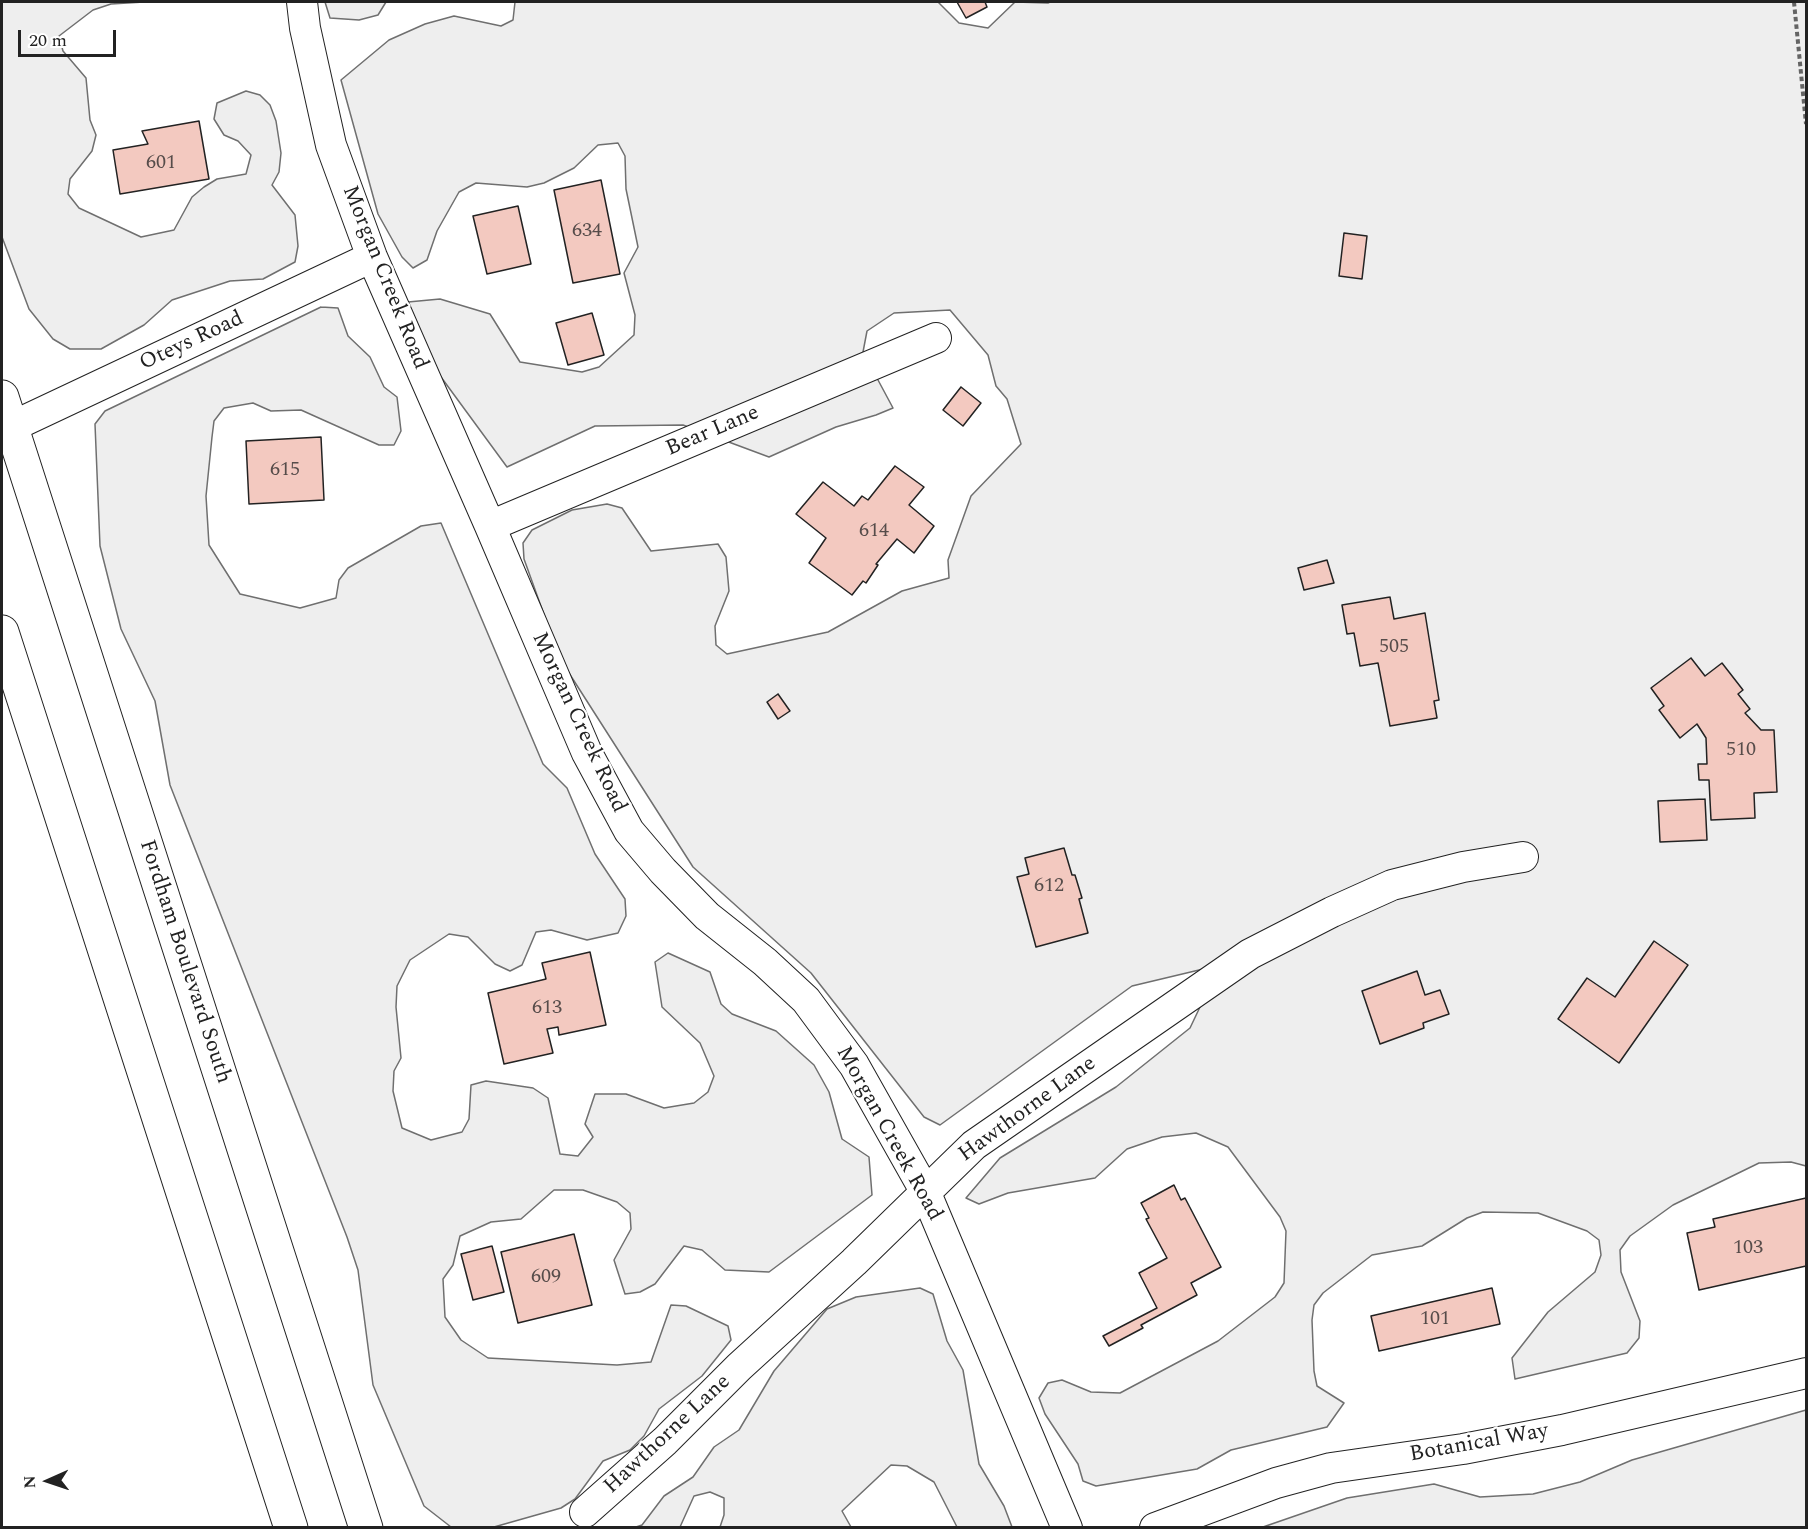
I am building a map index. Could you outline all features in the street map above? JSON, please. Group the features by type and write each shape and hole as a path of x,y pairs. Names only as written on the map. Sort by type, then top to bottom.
{"highway":[{"name":"Fordham Boulevard South","path":"6,412 366,1527"},
{"path":"2,632 291,1527"}],"street":[{"name":"Morgan Creek Road","path":"302,2 305,28 332,145 372,257 587,753 629,831 663,871 707,916 765,962 806,1000 854,1065 925,1191 1067,1527"},
{"name":"Oteys Road","path":"6,412 372,257"},
{"name":"Bear Lane","path":"490,526 936,338"},
{"name":"Hawthorne Lane","path":"585,1512 665,1441 739,1367 854,1262 974,1145 1250,954 1332,912 1392,885 1463,867 1523,857"},
{"name":"Botanical Way","path":"1155,1527 1276,1483 1332,1468 1463,1449 1562,1430 1806,1373"}],"path":[{"path":"1794,2 1806,124"}],"shaded area":[{"path":"2,2 144,2 111,4 93,10 59,36 63,51 86,78 90,120 96,135 92,151 70,179 68,194 79,208 141,237 174,230 192,197 204,187 217,179 246,174 251,155 238,141 224,135 214,119 217,103 246,91 260,95 270,105 276,121 281,153 279,172 272,185 295,215 298,246 295,262 263,279 230,281 172,300 144,325 101,349 70,349 53,339 29,309 2,237"},
{"path":"325,2 386,2 378,15 359,20 330,18"},
{"path":"515,2 938,2 959,23 988,28 1015,2 1806,2 1806,1166 1791,1162 1759,1163 1673,1205 1630,1236 1620,1250 1621,1272 1640,1321 1639,1338 1627,1353 1515,1379 1512,1358 1548,1312 1595,1272 1601,1255 1599,1240 1587,1231 1538,1213 1483,1212 1467,1218 1422,1246 1372,1255 1323,1293 1314,1305 1312,1320 1314,1371 1317,1386 1344,1403 1327,1427 1231,1450 1197,1469 1096,1486 1083,1481 1078,1464 1045,1414 1039,1398 1048,1383 1062,1380 1091,1392 1120,1393 1218,1341 1275,1297 1284,1283 1286,1231 1280,1217 1228,1147 1196,1133 1162,1137 1127,1149 1095,1178 1008,1193 979,1204 966,1198 1000,1158 1116,1087 1190,1028 1220,965 1132,986 940,1125 924,1117 811,973 693,867 560,659 524,559 523,543 532,530 572,510 607,504 622,508 651,551 718,544 726,557 729,591 715,626 716,645 727,654 828,632 902,591 949,578 948,560 971,496 1021,444 1007,399 996,386 988,355 950,310 894,313 867,331 863,352 893,408 876,415 836,427 769,457 683,425 595,426 507,467 419,347 407,317 408,302 440,299 490,314 520,362 582,372 599,367 634,335 635,315 624,273 638,247 626,189 625,156 618,143 598,145 574,168 544,183 527,187 476,183 459,192 437,231 427,260 413,268 402,257 378,214 341,80 389,40 425,24 454,16 501,26 513,20"},
{"path":"321,307 338,308 348,336 370,357 384,387 397,397 401,431 394,445 379,445 301,410 271,411 253,403 224,408 214,421 212,437 206,496 209,545 240,594 300,608 336,598 339,580 348,568 421,526 441,523 543,764 567,788 595,854 625,899 626,916 618,933 587,940 551,930 536,932 522,965 510,971 495,964 468,937 449,934 410,960 397,986 396,1007 401,1058 394,1071 393,1091 402,1128 431,1140 462,1132 469,1119 471,1085 486,1081 533,1088 548,1098 560,1154 578,1156 593,1137 585,1124 595,1094 626,1094 664,1108 694,1103 708,1092 714,1076 700,1043 662,1007 655,962 668,953 710,972 721,1004 732,1014 776,1031 814,1065 829,1092 842,1139 869,1157 872,1195 769,1272 725,1270 702,1250 684,1246 655,1284 640,1292 625,1294 614,1260 631,1229 630,1213 617,1202 583,1190 554,1190 521,1219 491,1222 460,1236 453,1265 443,1279 445,1317 461,1340 488,1358 617,1365 651,1362 671,1305 686,1306 728,1326 731,1340 702,1376 659,1409 644,1436 630,1450 603,1461 575,1499 561,1508 494,1527 451,1527 424,1506 373,1385 358,1270 170,785 155,701 121,629 100,546 95,424 105,411"},
{"path":"920,1288 933,1294 947,1341 963,1370 979,1464 1004,1506 1012,1527 957,1527 934,1482 907,1466 891,1465 842,1511 851,1527 720,1527 724,1515 724,1498 710,1492 694,1496 680,1527 636,1527 642,1525 664,1496 693,1477 714,1447 739,1430 774,1371 827,1309 856,1297"},
{"path":"1806,1410 1806,1527 1263,1527 1347,1498 1434,1484 1480,1497 1533,1494 1580,1482 1632,1460"}],"building":[{"path":"957,2 985,2 987,7 966,18"},
{"path":"199,121 209,179 120,194 113,150 148,144 142,131"},
{"path":"601,180 620,274 573,283 554,190"},
{"path":"518,206 531,264 487,274 473,216"},
{"path":"1344,233 1367,236 1362,279 1339,276"},
{"path":"592,313 604,355 568,365 556,323"},
{"path":"961,387 981,403 963,426 943,410"},
{"path":"321,437 324,500 249,504 246,441"},
{"path":"895,466 924,487 909,505 934,526 914,553 897,539 876,564 878,565 866,583 863,581 852,595 809,563 826,538 796,514 823,482 854,506 862,496 868,500"},
{"path":"1327,560 1334,583 1304,590 1298,568"},
{"path":"1390,597 1394,619 1425,613 1439,700 1434,701 1437,718 1390,726 1378,663 1360,666 1354,633 1347,634 1342,605"},
{"path":"1691,658 1705,676 1722,663 1743,690 1738,694 1750,709 1745,713 1761,730 1774,730 1777,792 1754,793 1755,818 1711,820 1709,780 1699,780 1698,764 1707,764 1706,738 1697,724 1680,738 1659,710 1664,706 1651,688"},
{"path":"778,694 790,711 778,719 767,702"},
{"path":"1705,799 1707,840 1660,842 1658,801"},
{"path":"1064,848 1082,898 1079,899 1088,933 1036,947 1017,877 1029,874 1025,858"},
{"path":"1654,941 1688,965 1619,1063 1558,1019 1587,978 1615,997"},
{"path":"590,952 606,1025 559,1035 558,1027 547,1029 553,1053 504,1064 488,993 546,979 542,963"},
{"path":"1417,971 1425,995 1440,990 1449,1014 1423,1023 1424,1028 1380,1044 1362,991"},
{"path":"1174,1185 1181,1200 1185,1198 1221,1267 1191,1283 1197,1295 1141,1325 1143,1328 1109,1346 1103,1336 1157,1308 1139,1273 1167,1258 1146,1219 1149,1218 1141,1203"},
{"path":"1806,1198 1806,1266 1699,1290 1687,1233 1715,1227 1713,1219"},
{"path":"574,1234 592,1305 518,1323 501,1252"},
{"path":"492,1246 504,1292 473,1300 461,1254"},
{"path":"1492,1288 1500,1324 1379,1351 1371,1316"}]}
